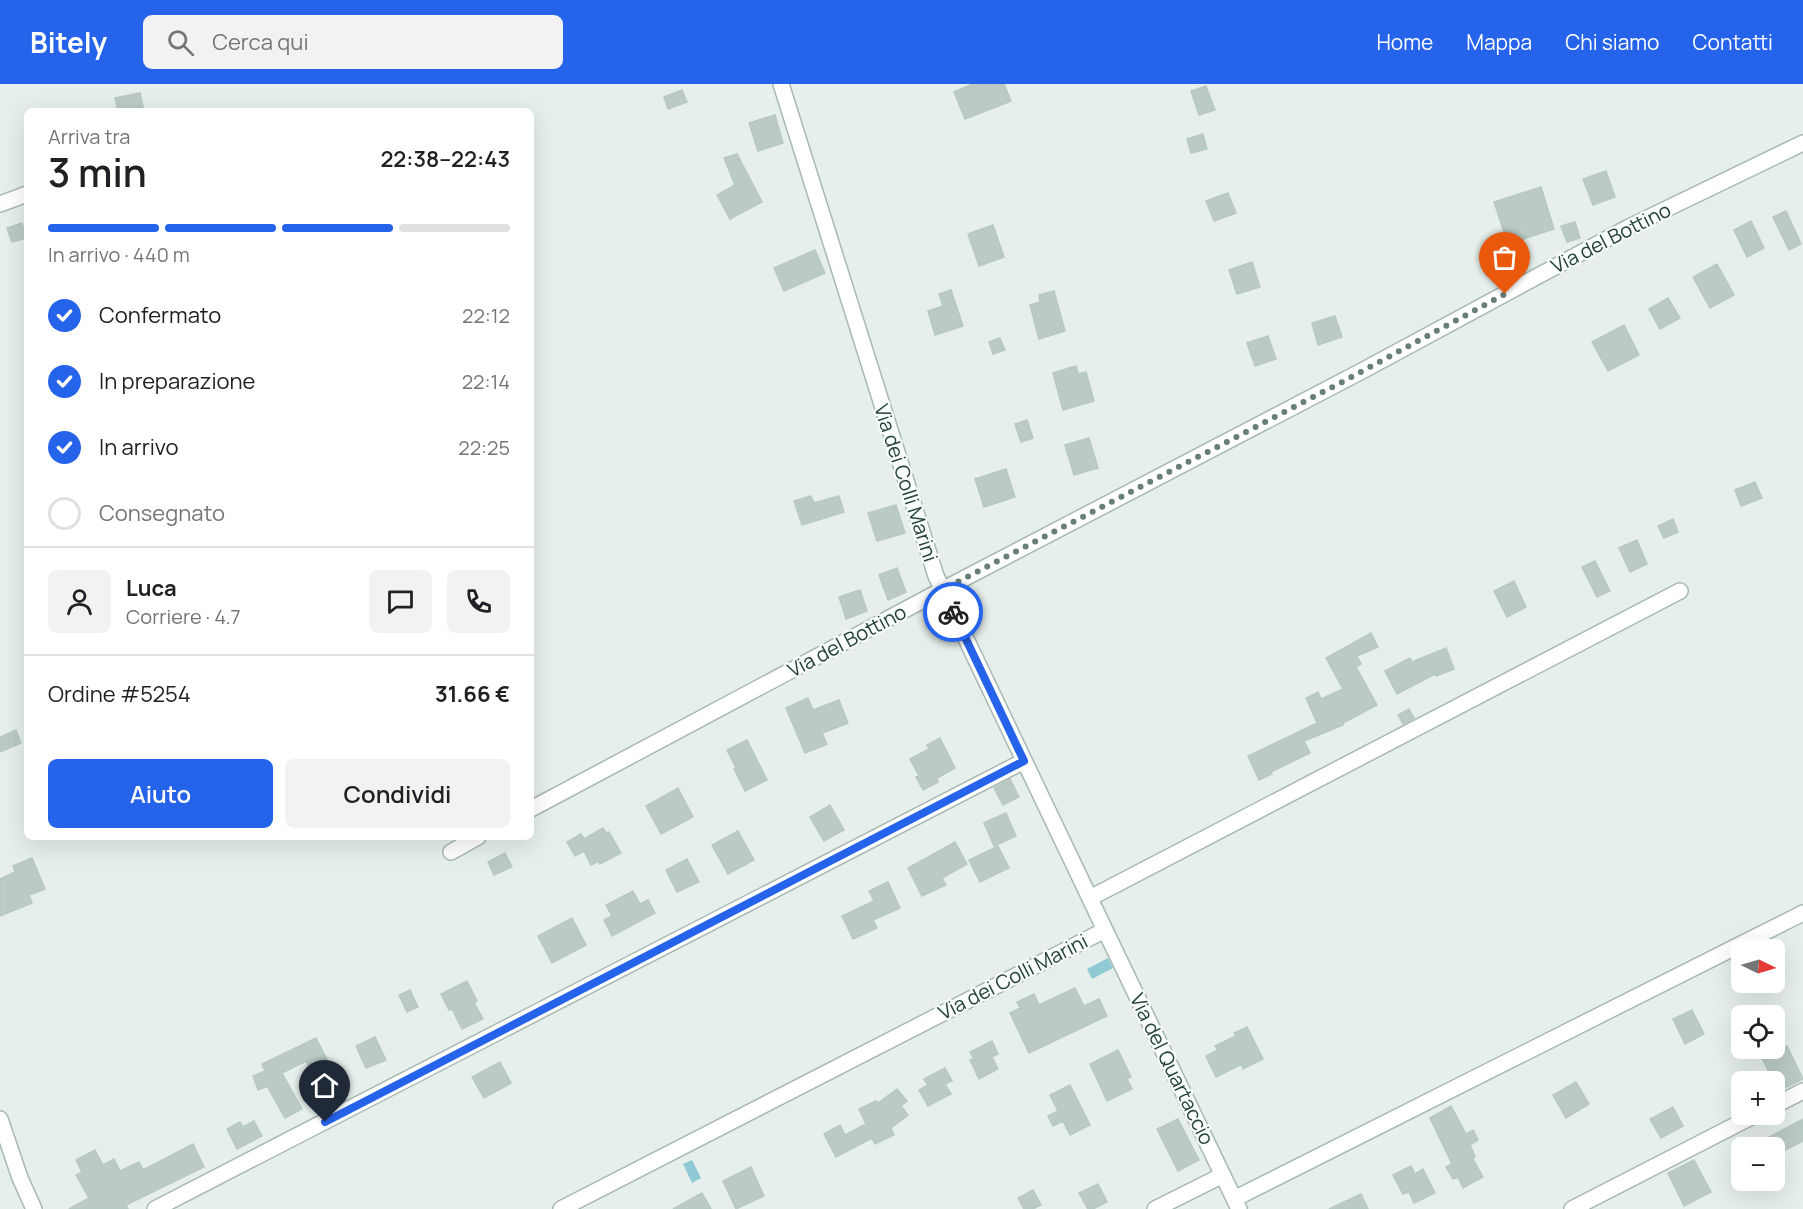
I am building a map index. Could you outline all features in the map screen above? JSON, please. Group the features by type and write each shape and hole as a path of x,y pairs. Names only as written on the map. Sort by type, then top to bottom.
{"street":[{"name":"Via dei Colli Marini","path":"561,1209 1105,930 942,590 927,550 781,84"},
{"name":"Via del Bottino","path":"534,807 942,590 1360,372 1629,226 1803,143"},
{"path":"0,204 24,195"},
{"path":"1090,898 1680,591"},
{"path":"155,1209 1024,761"},
{"path":"451,852 473,840"},
{"path":"1237,1204 1803,913"},
{"name":"Via del Quartaccio","path":"1105,930 1237,1204"},
{"path":"1785,1100 1803,1091"},
{"path":"0,1119 20,1178 34,1209"},
{"path":"1572,1209 1736,1125"},
{"path":"1155,1209 1223,1175"}],"water":[{"path":"1108,958 1113,968 1092,979 1087,969"},
{"path":"692,1160 701,1178 692,1183 683,1164"}],"building":[{"path":"973,84 1004,84 1011,101 965,119 954,92"},
{"path":"1206,86 1215,110 1199,115 1191,91"},
{"path":"682,90 687,102 668,109 664,97"},
{"path":"140,93 143,108 117,108 115,98"},
{"path":"775,115 783,143 758,151 749,123"},
{"path":"1203,134 1207,149 1191,153 1187,139"},
{"path":"737,154 762,202 730,219 717,195 735,185 724,158"},
{"path":"1606,171 1615,197 1593,205 1583,179"},
{"path":"1541,187 1554,229 1508,244 1494,202"},
{"path":"1228,193 1236,213 1214,221 1206,201"},
{"path":"1786,211 1801,244 1789,250 1773,217"},
{"path":"1751,221 1764,248 1747,257 1734,230"},
{"path":"1575,222 1580,238 1567,242 1561,226"},
{"path":"22,223 24,239 12,242 7,228"},
{"path":"993,225 1004,257 979,266 968,234"},
{"path":"815,250 825,273 784,291 774,268"},
{"path":"1252,262 1260,287 1237,294 1229,270"},
{"path":"1717,264 1734,295 1710,308 1693,277"},
{"path":"951,290 963,326 935,335 928,311 943,306 939,294"},
{"path":"1054,291 1065,331 1039,339 1030,305 1040,302 1039,295"},
{"path":"1668,298 1680,318 1660,329 1649,309"},
{"path":"1335,316 1342,337 1318,345 1312,323"},
{"path":"1624,325 1639,355 1608,371 1592,342"},
{"path":"1268,336 1276,359 1255,366 1247,343"},
{"path":"1000,338 1005,350 993,354 989,342"},
{"path":"1076,366 1078,374 1086,372 1094,401 1063,410 1053,373"},
{"path":"1027,420 1033,438 1021,442 1015,424"},
{"path":"1089,438 1098,468 1074,475 1065,445"},
{"path":"1006,469 1015,497 984,507 975,479"},
{"path":"1755,482 1762,498 1741,506 1735,490"},
{"path":"811,496 814,503 839,496 844,512 802,525 794,501"},
{"path":"896,505 905,533 877,541 868,513"},
{"path":"1673,519 1678,532 1664,538 1658,526"},
{"path":"1637,540 1647,564 1630,572 1619,548"},
{"path":"1595,561 1610,591 1597,597 1582,567"},
{"path":"897,568 906,592 888,600 879,575"},
{"path":"1514,581 1526,607 1507,617 1494,591"},
{"path":"860,590 867,611 846,619 839,597"},
{"path":"1371,633 1378,647 1357,656 1361,664 1356,667 1377,705 1343,725 1304,741 1310,753 1259,780 1248,756 1317,723 1306,698 1318,692 1321,699 1343,689 1326,658"},
{"path":"1446,648 1454,669 1436,676 1435,674 1397,694 1385,671 1410,658 1412,662"},
{"path":"808,698 813,710 839,700 848,723 822,733 827,744 805,753 786,708"},
{"path":"1409,709 1414,718 1403,724 1398,715"},
{"path":"16,730 21,743 0,752 0,737"},
{"path":"940,738 955,768 937,778 938,782 923,790 910,759 929,749 927,745"},
{"path":"747,740 767,780 745,791 727,750"},
{"path":"1010,779 1019,797 1003,805 994,788"},
{"path":"678,788 693,817 661,834 646,806"},
{"path":"830,805 844,830 824,841 810,817"},
{"path":"1006,813 1016,836 994,846 984,823"},
{"path":"603,828 606,833 609,832 621,853 600,864 599,861 591,865 584,851 575,856 567,842 581,834 584,839"},
{"path":"738,831 754,860 728,874 712,845"},
{"path":"955,842 967,864 942,878 946,885 922,896 908,868"},
{"path":"998,846 1009,868 980,882 969,860"},
{"path":"505,853 512,867 494,875 488,862"},
{"path":"32,858 45,889 29,895 32,903 0,916 0,879 15,872 13,866"},
{"path":"687,859 699,882 677,892 666,870"},
{"path":"888,882 900,908 873,920 877,928 853,939 842,916 874,901 869,891"},
{"path":"633,891 640,904 648,900 655,913 612,936 604,920 612,916 606,905"},
{"path":"572,918 586,945 552,963 538,936"},
{"path":"467,981 483,1019 462,1029 441,994"},
{"path":"1075,988 1084,1006 1099,999 1107,1016 1029,1053 1010,1013 1020,1008 1017,1002 1034,994 1039,1005"},
{"path":"410,990 418,1007 407,1012 399,995"},
{"path":"1692,1010 1704,1034 1685,1044 1673,1019"},
{"path":"1247,1027 1263,1059 1243,1069 1242,1064 1216,1077 1206,1056 1218,1050 1215,1046 1236,1036 1234,1033"},
{"path":"375,1037 386,1060 366,1068 356,1046"},
{"path":"316,1038 342,1089 324,1097 306,1061 282,1073 302,1109 285,1118 267,1086 258,1090 253,1076 265,1071 262,1064"},
{"path":"992,1041 998,1054 992,1057 998,1069 979,1079 970,1060 974,1059 970,1052"},
{"path":"1787,1046 1803,1079 1785,1088 1785,1071 1769,1071 1763,1059 1785,1059 1785,1047"},
{"path":"1118,1050 1131,1077 1127,1079 1132,1089 1107,1101 1090,1064"},
{"path":"500,1062 511,1083 484,1098 472,1077"},
{"path":"945,1068 952,1081 945,1084 951,1094 928,1106 919,1090 928,1085 924,1079"},
{"path":"1576,1082 1589,1104 1566,1118 1553,1095"},
{"path":"1070,1085 1090,1125 1070,1135 1063,1121 1053,1126 1048,1116 1058,1111 1050,1095"},
{"path":"897,1089 907,1101 901,1106 908,1115 891,1128 894,1135 875,1144 872,1138 836,1157 824,1134 840,1125 845,1135 866,1124 859,1109 876,1101 878,1103"},
{"path":"1451,1106 1466,1134 1473,1130 1478,1140 1470,1145 1475,1156 1473,1159 1483,1177 1463,1188 1458,1177 1453,1179 1446,1167 1452,1164 1430,1118"},
{"path":"1673,1107 1683,1126 1661,1138 1650,1119"},
{"path":"1178,1119 1199,1160 1178,1171 1157,1129"},
{"path":"1803,1119 1803,1141 1785,1150 1785,1137 1769,1137"},
{"path":"254,1121 262,1136 237,1149 227,1129 240,1122 243,1127"},
{"path":"193,1144 204,1167 126,1205 128,1209 69,1209 89,1198 76,1175 82,1172 76,1160 95,1150 103,1165 114,1159 120,1171 139,1162 143,1170"},
{"path":"1694,1160 1711,1192 1684,1206 1668,1173"},
{"path":"1411,1166 1415,1174 1423,1169 1435,1193 1414,1203 1409,1192 1403,1194 1393,1175"},
{"path":"751,1167 764,1196 736,1209 723,1181"},
{"path":"1098,1184 1107,1202 1088,1209 1079,1193"},
{"path":"1033,1190 1041,1205 1033,1209 1024,1209 1018,1198"},
{"path":"702,1193 711,1209 673,1209"},
{"path":"1361,1194 1368,1209 1329,1209"}],"way so far":[{"path":"953,612 942,590 1344,381 1505,294"}],"route":[{"path":"325,1122 1024,761 953,612"}]}
